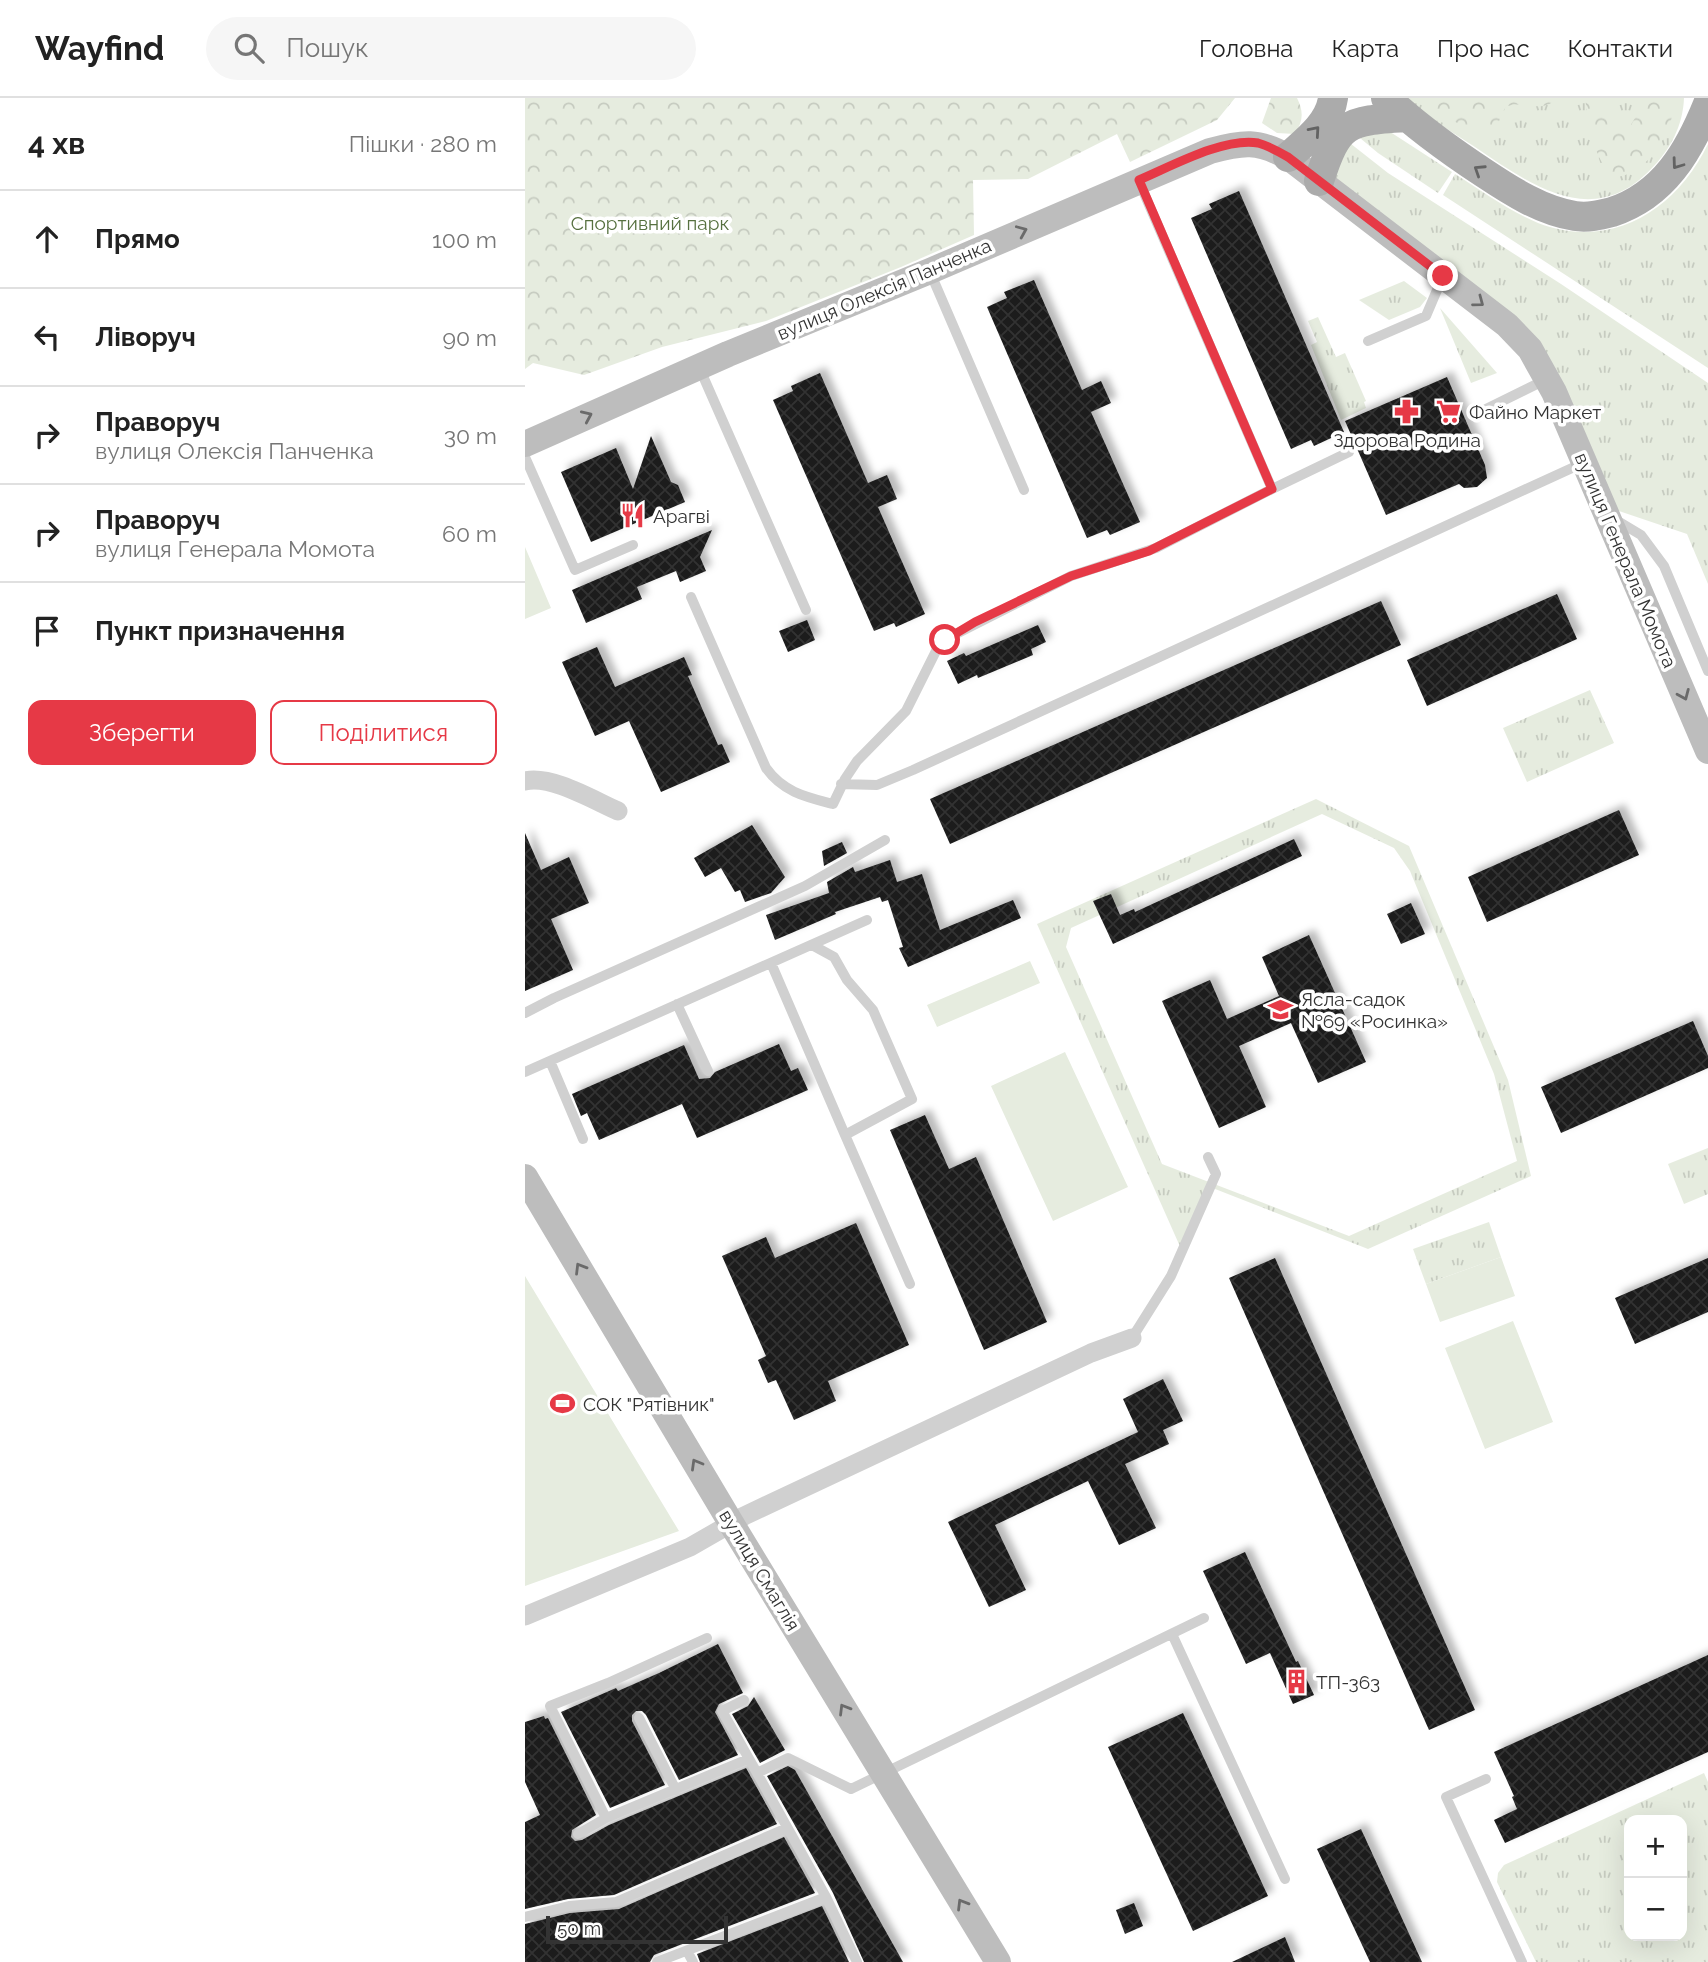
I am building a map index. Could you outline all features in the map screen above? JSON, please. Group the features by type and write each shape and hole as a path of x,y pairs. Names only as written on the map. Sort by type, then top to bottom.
{"main road":[{"path":"1288,157 1320,127 1333,104 1333,98"},
{"path":"1319,181 1334,141 1352,124 1396,108 1452,151 1511,190 1556,212 1588,217 1631,204 1659,185 1688,147 1708,104"}],"street":[{"name":"вулиця Генерала Момота","path":"1246,143 1259,144 1288,157 1518,335 1530,349 1547,378 1708,751"},
{"name":"вулиця Олексія Панченка","path":"525,444 1139,180 1210,151 1246,143"},
{"path":"525,781 534,779 558,785 618,811"},
{"name":"вулиця Смаглія","path":"525,1177 731,1523 998,1962"},
{"path":"525,1616 689,1546 731,1523 1091,1353 1132,1338"}],"lane":[{"path":"1139,180 1272,489"},
{"path":"930,271 1024,490"},
{"path":"1368,341 1426,316 1443,276"},
{"path":"699,367 806,610"},
{"path":"1478,413 1547,378"},
{"path":"691,597 770,773 791,791 833,804 841,784 863,754 892,728 906,711 936,651 950,636 1071,576 1156,548 1349,452"},
{"path":"525,457 575,570 633,545"},
{"path":"841,784 877,785 913,770 1584,462"},
{"path":"1606,513 1641,536 1664,566 1708,671"},
{"path":"525,1013 804,886 885,840"},
{"path":"525,1072 867,920"},
{"path":"812,945 834,957 847,980 873,1010 912,1099 845,1135"},
{"path":"771,963 910,1284"},
{"path":"677,1004 708,1071"},
{"path":"549,1061 583,1139"},
{"path":"1132,1338 1171,1276 1216,1174 1209,1157"},
{"path":"757,1773 788,1758 851,1789 1204,1618"},
{"path":"1172,1634 1285,1879"},
{"path":"606,1818 550,1706 608,1683 707,1637"},
{"path":"744,1700 722,1712 825,1896 857,1962"},
{"path":"639,1718 677,1790"},
{"path":"579,1834 606,1818 748,1759"},
{"path":"1486,1779 1446,1797 1522,1962"},
{"path":"525,1917 569,1906 616,1902 787,1828"},
{"path":"657,1962 825,1896"},
{"path":"687,1951 693,1962"}],"green space":[{"name":"Спортивний парк","path":"525,98 1235,98 1217,120 1130,162 1117,134 1028,179 973,180 974,235 766,321 662,347 584,375 533,363 525,369"},
{"path":"1271,98 1297,98 1302,116 1295,134 1277,133 1262,123"},
{"path":"1398,98 1684,98 1674,137 1651,169 1629,187 1606,197 1584,199 1539,187"},
{"path":"1418,98 1556,98 1546,105 1506,107 1495,128 1486,132 1466,127"},
{"path":"1585,98 1605,98 1614,129 1622,134 1629,128 1647,98 1675,98 1670,123 1659,147 1641,166 1618,177 1610,173 1598,155"},
{"path":"1381,126 1452,172 1438,193 1378,153 1354,133"},
{"path":"1346,140 1388,173 1561,284 1708,383 1708,584 1687,534 1616,510 1561,383 1336,183 1330,161"},
{"path":"1708,144 1708,368 1443,195 1455,174 1506,207 1538,223 1565,230 1591,232 1616,228 1639,219 1660,205 1695,167"},
{"path":"1404,281 1427,298 1420,307 1389,320 1359,300"},
{"path":"1440,308 1497,373 1471,383"},
{"path":"1318,317 1336,357 1345,353 1366,401 1366,408 1341,420 1311,345 1317,342 1308,321"},
{"path":"525,547 551,608 525,619"},
{"path":"1590,690 1614,743 1527,782 1503,728"},
{"path":"1316,799 1409,846 1508,1080 1531,1176 1368,1249 1210,1187 1182,1251 1037,924","holes":["1322,814 1394,848 1410,871 1494,1074 1517,1161 1349,1236 1162,1164 1066,947 1071,928"]},
{"path":"1030,961 1040,983 937,1027 927,1005"},
{"path":"1065,1052 1128,1187 1053,1221 991,1086"},
{"path":"1708,1148 1708,1194 1684,1204 1668,1164"},
{"path":"1489,1222 1501,1257 1426,1284 1413,1249"},
{"path":"1501,1257 1515,1296 1440,1322 1426,1284"},
{"name":"СОК \"Рятівник\"","path":"525,1276 679,1531 525,1586"},
{"path":"1513,1321 1553,1422 1485,1449 1445,1348"},
{"path":"1704,1773 1708,1782 1708,1962 1536,1962 1497,1882 1498,1873 1504,1865"}],"building":[{"path":"1239,191 1344,432 1314,446 1311,440 1291,449 1191,218 1212,209 1209,204"},
{"path":"1034,280 1082,390 1101,381 1111,403 1091,412 1140,522 1110,535 1107,530 1087,538 987,307 1007,298 1004,292"},
{"path":"820,373 868,483 887,475 897,499 878,507 925,614 896,627 894,623 874,631 773,400 793,391 791,386"},
{"path":"1447,377 1485,465 1487,478 1477,487 1464,488 1459,484 1386,515 1345,421"},
{"name":"Арагві","path":"651,436 671,482 678,485 685,502 591,542 561,472 616,448 633,489"},
{"path":"712,530 700,557 706,571 680,582 676,571 637,587 642,599 586,623 572,590"},
{"path":"1557,594 1577,639 1427,706 1407,660"},
{"path":"1381,601 1401,645 950,844 930,799"},
{"path":"807,620 815,640 788,652 779,631"},
{"path":"1038,625 1046,642 1031,649 1033,655 958,684 947,661 964,653 966,656"},
{"path":"597,647 615,687 684,657 692,675 688,676 718,745 722,744 730,762 661,792 629,721 595,736 562,662"},
{"path":"1619,810 1639,855 1487,922 1468,877"},
{"path":"752,825 785,877 771,893 745,902 740,890 735,892 721,868 705,877 694,858"},
{"path":"525,833 541,870 569,857 589,903 551,919 573,970 525,991"},
{"path":"1294,839 1302,856 1113,944 1093,901 1111,894 1120,915 1134,909 1135,912"},
{"path":"842,842 847,853 824,866 822,851"},
{"path":"890,860 897,882 922,874 940,930 1013,900 1021,918 908,967 899,948 903,947 888,900 882,902 880,897 835,912 836,914 775,940 766,915 829,893 827,882 853,867 855,872"},
{"path":"1411,903 1425,934 1401,944 1387,914"},
{"path":"1309,935 1366,1062 1318,1083 1291,1023 1239,1046 1266,1107 1219,1128 1162,1001 1210,980 1227,1019 1279,996 1262,957"},
{"path":"1693,1021 1708,1056 1708,1068 1561,1133 1541,1087"},
{"path":"779,1044 791,1071 798,1068 808,1090 697,1138 682,1104 599,1140 587,1113 581,1116 572,1094 684,1045 699,1079 710,1078 715,1072"},
{"path":"925,1115 949,1169 976,1157 1047,1322 984,1350 890,1130"},
{"path":"856,1223 909,1345 828,1381 836,1401 794,1420 776,1380 768,1383 758,1360 766,1356 722,1256 766,1237 775,1258"},
{"path":"1275,1258 1475,1710 1429,1730 1229,1278"},
{"path":"1708,1258 1708,1312 1635,1344 1615,1298"},
{"path":"1163,1379 1183,1421 1163,1430 1169,1444 1125,1464 1156,1528 1119,1545 1088,1481 995,1525 1026,1590 989,1607 948,1522 1138,1432 1123,1399"},
{"path":"1245,1552 1314,1695 1293,1704 1270,1653 1246,1664 1203,1571"},
{"path":"718,1644 743,1693 719,1704 715,1712 738,1755 679,1780 646,1715 642,1711 636,1711 632,1715 632,1721 665,1785 610,1808 561,1712 616,1688 618,1691"},
{"path":"1708,1655 1708,1752 1505,1843 1494,1820 1517,1809 1494,1752"},
{"path":"754,1697 785,1750 760,1763 732,1714 748,1706"},
{"path":"1183,1713 1268,1896 1193,1931 1108,1747"},
{"path":"544,1716 545,1719 548,1718 596,1815 572,1830 571,1837 575,1841 746,1768 777,1824 614,1895 568,1899 525,1909 525,1822 540,1815 525,1782 525,1722"},
{"path":"788,1766 795,1770 903,1962 864,1962 833,1893 767,1776"},
{"path":"1361,1829 1422,1962 1370,1962 1317,1849"},
{"path":"784,1837 815,1893 654,1955 650,1962 525,1962 525,1924 570,1913 619,1909"},
{"path":"1134,1903 1143,1926 1125,1934 1116,1910"},
{"path":"822,1906 849,1962 700,1962 697,1954"},
{"path":"1285,1937 1295,1962 1232,1962"}],"place":[{"name":"Здорова Родина","path":"1407,412"},
{"name":"Файно Маркет","path":"1449,412"},
{"name":"Арагві","path":"633,516"},
{"name":"Ясла-садок №69 «Росинка»","path":"1281,1010"},
{"name":"СОК \"Рятівник\"","path":"563,1404"},
{"name":"ТП-363","path":"1296,1682"}],"route":[{"path":"945,640 975,622 1071,576 1149,551 1272,489 1139,180 1210,151 1236,144 1259,144 1288,157 1443,276"}]}
